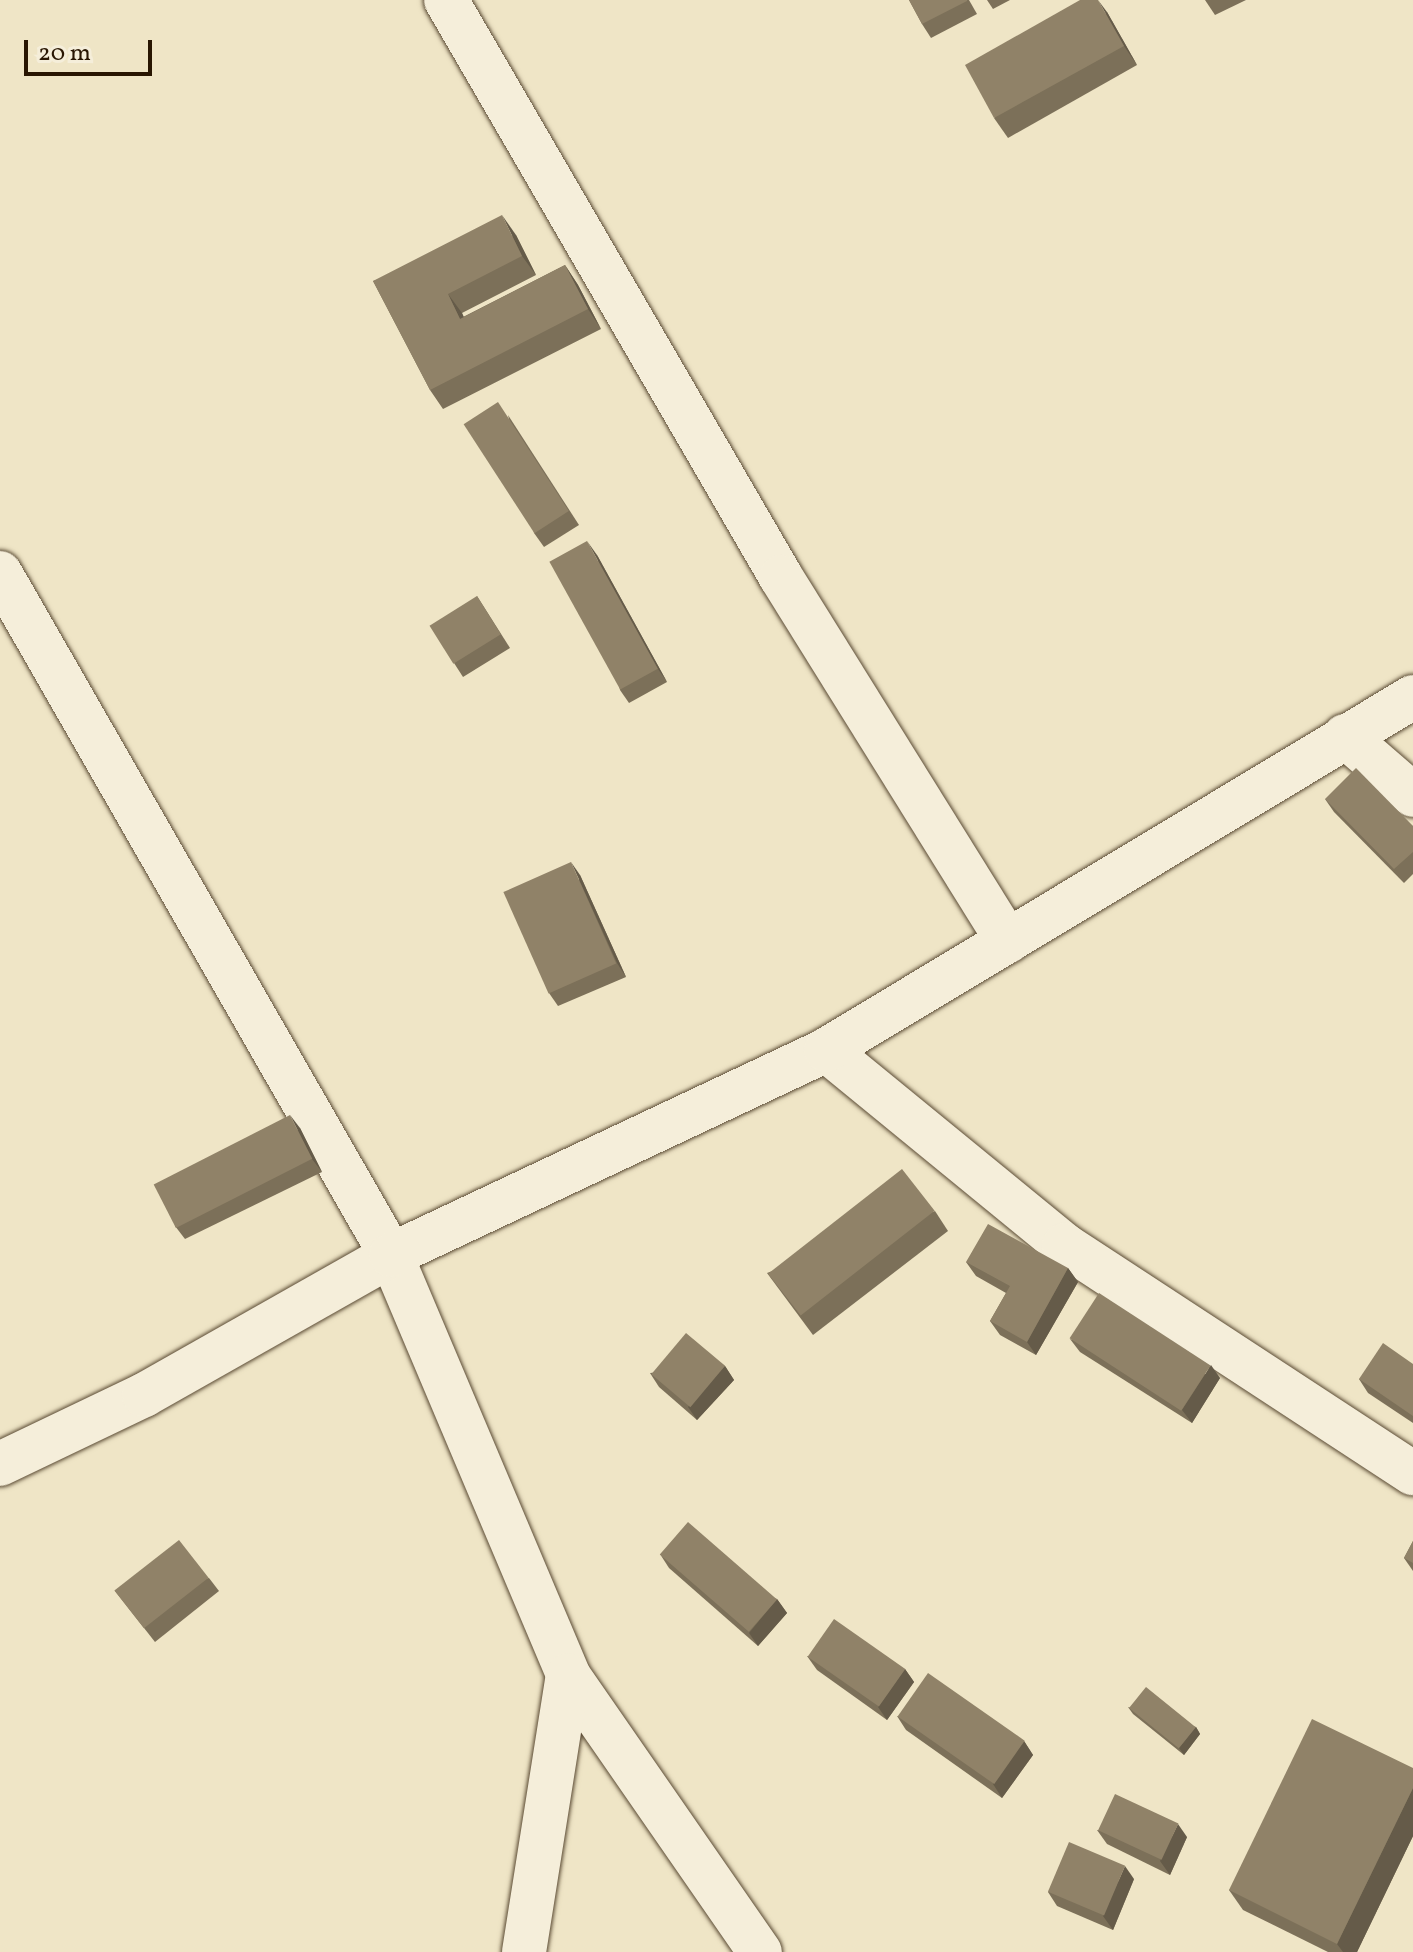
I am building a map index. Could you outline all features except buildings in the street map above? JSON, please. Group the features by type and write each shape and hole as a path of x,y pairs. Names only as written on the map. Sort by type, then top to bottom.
{"street":[{"path":"446,0 781,577 1008,941"},
{"path":"0,573 391,1255 568,1675 760,1952"},
{"path":"0,1464 144,1395 391,1255 826,1050 1413,697"},
{"path":"1345,736 1413,795"},
{"path":"826,1050 1064,1245 1413,1473"},
{"path":"524,1952 568,1675"}]}
